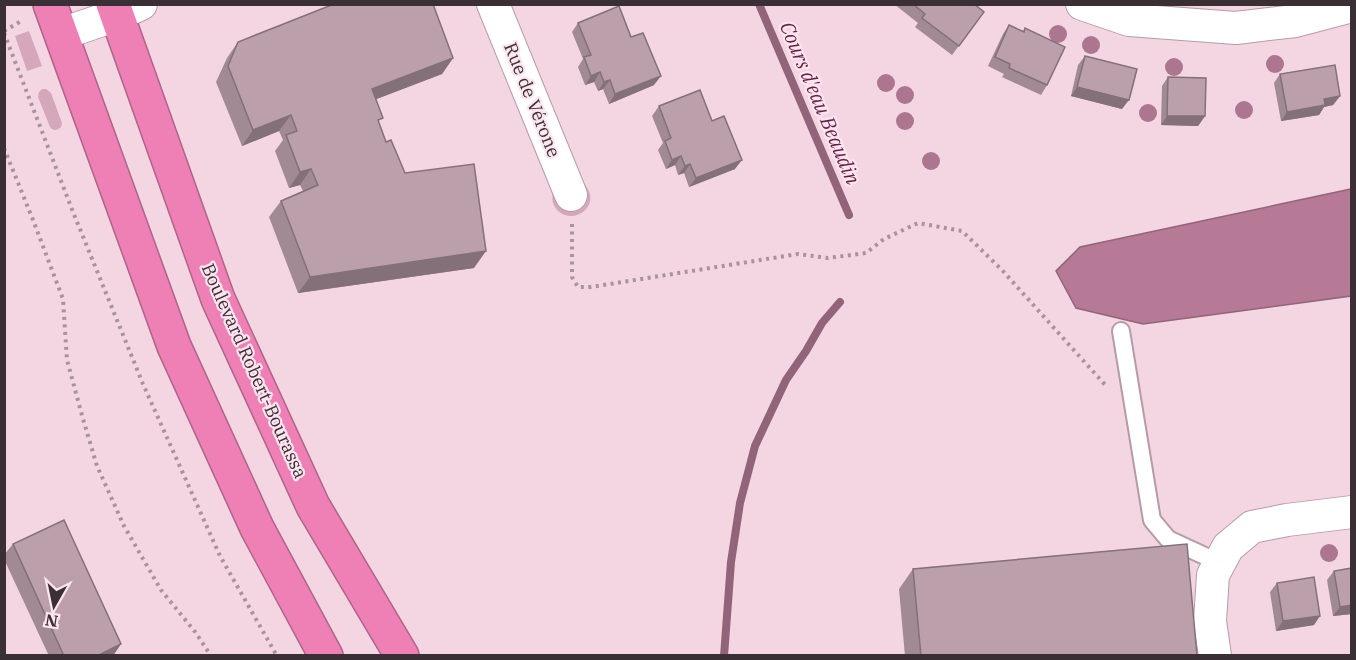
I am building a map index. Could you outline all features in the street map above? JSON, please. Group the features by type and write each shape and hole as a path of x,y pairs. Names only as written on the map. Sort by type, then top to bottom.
{"highway":[{"name":"Boulevard Robert-Bourassa","path":"124,8 218,299 313,506 402,656"},
{"path":"38,11 61,34 174,346 256,528 326,656"}],"street":[{"name":"Rue de Vérone","path":"493,4 571,195"},
{"path":"1082,4 1129,20 1236,28 1295,21 1352,6"},
{"path":"61,34 124,8"},
{"path":"1215,656 1210,621 1213,575 1224,555 1252,527 1352,512"}],"lane":[{"path":"1121,331 1152,520 1168,539 1224,555"}],"path":[{"path":"38,11 4,32 72,212 143,384 220,556 277,656"},
{"path":"4,148 63,299 68,360 97,466 124,526 160,590 212,656"},
{"path":"571,195 572,278 578,287 591,287 798,254 828,258 866,253 884,239 918,223 962,231 1002,270 1135,418"}],"shaded area":[{"path":"29,31 42,66 27,71 15,36"},
{"path":"42,89 51,93 62,123 57,130 50,127 38,97"},
{"path":"575,177 585,185 590,194 590,201 581,213 574,216 566,215 558,211 554,205 553,192 555,185"},
{"path":"1351,189 1351,296 1143,324 1076,308 1056,271 1080,247"}],"building":[{"path":"334,4 433,4 453,58 372,89 383,118 378,120 386,142 391,140 405,173 474,164 486,251 310,277 281,201 318,185 311,169 300,172 286,135 297,131 291,115 253,130 228,66 238,42"},
{"path":"913,4 974,4 984,12 959,46 922,18 925,14"},
{"path":"619,6 631,37 643,33 661,76 615,94 610,80 604,82 600,72 591,76 584,57 591,55 578,23"},
{"path":"1009,25 1024,32 1025,28 1065,47 1047,85 1009,68 1010,64 995,57"},
{"path":"1085,56 1137,69 1129,100 1077,87"},
{"path":"1335,65 1340,96 1324,99 1325,105 1287,112 1280,74"},
{"path":"1168,77 1206,78 1205,116 1167,116"},
{"path":"700,90 712,121 724,116 742,160 696,178 690,164 685,166 681,156 672,160 665,141 671,138 659,106"},
{"path":"64,520 121,644 97,656 64,656 13,544"},
{"path":"1187,544 1197,656 921,656 913,569"},
{"path":"1352,568 1352,605 1340,607 1334,571"},
{"path":"1314,577 1320,616 1283,621 1277,583"}],"waterway":[{"name":"Cours d'eau Beaudin","path":"759,4 849,215"},
{"name":"Cours d'eau Beaudin","path":"724,656 731,562 740,503 755,446 786,380 822,323 840,302"}]}
